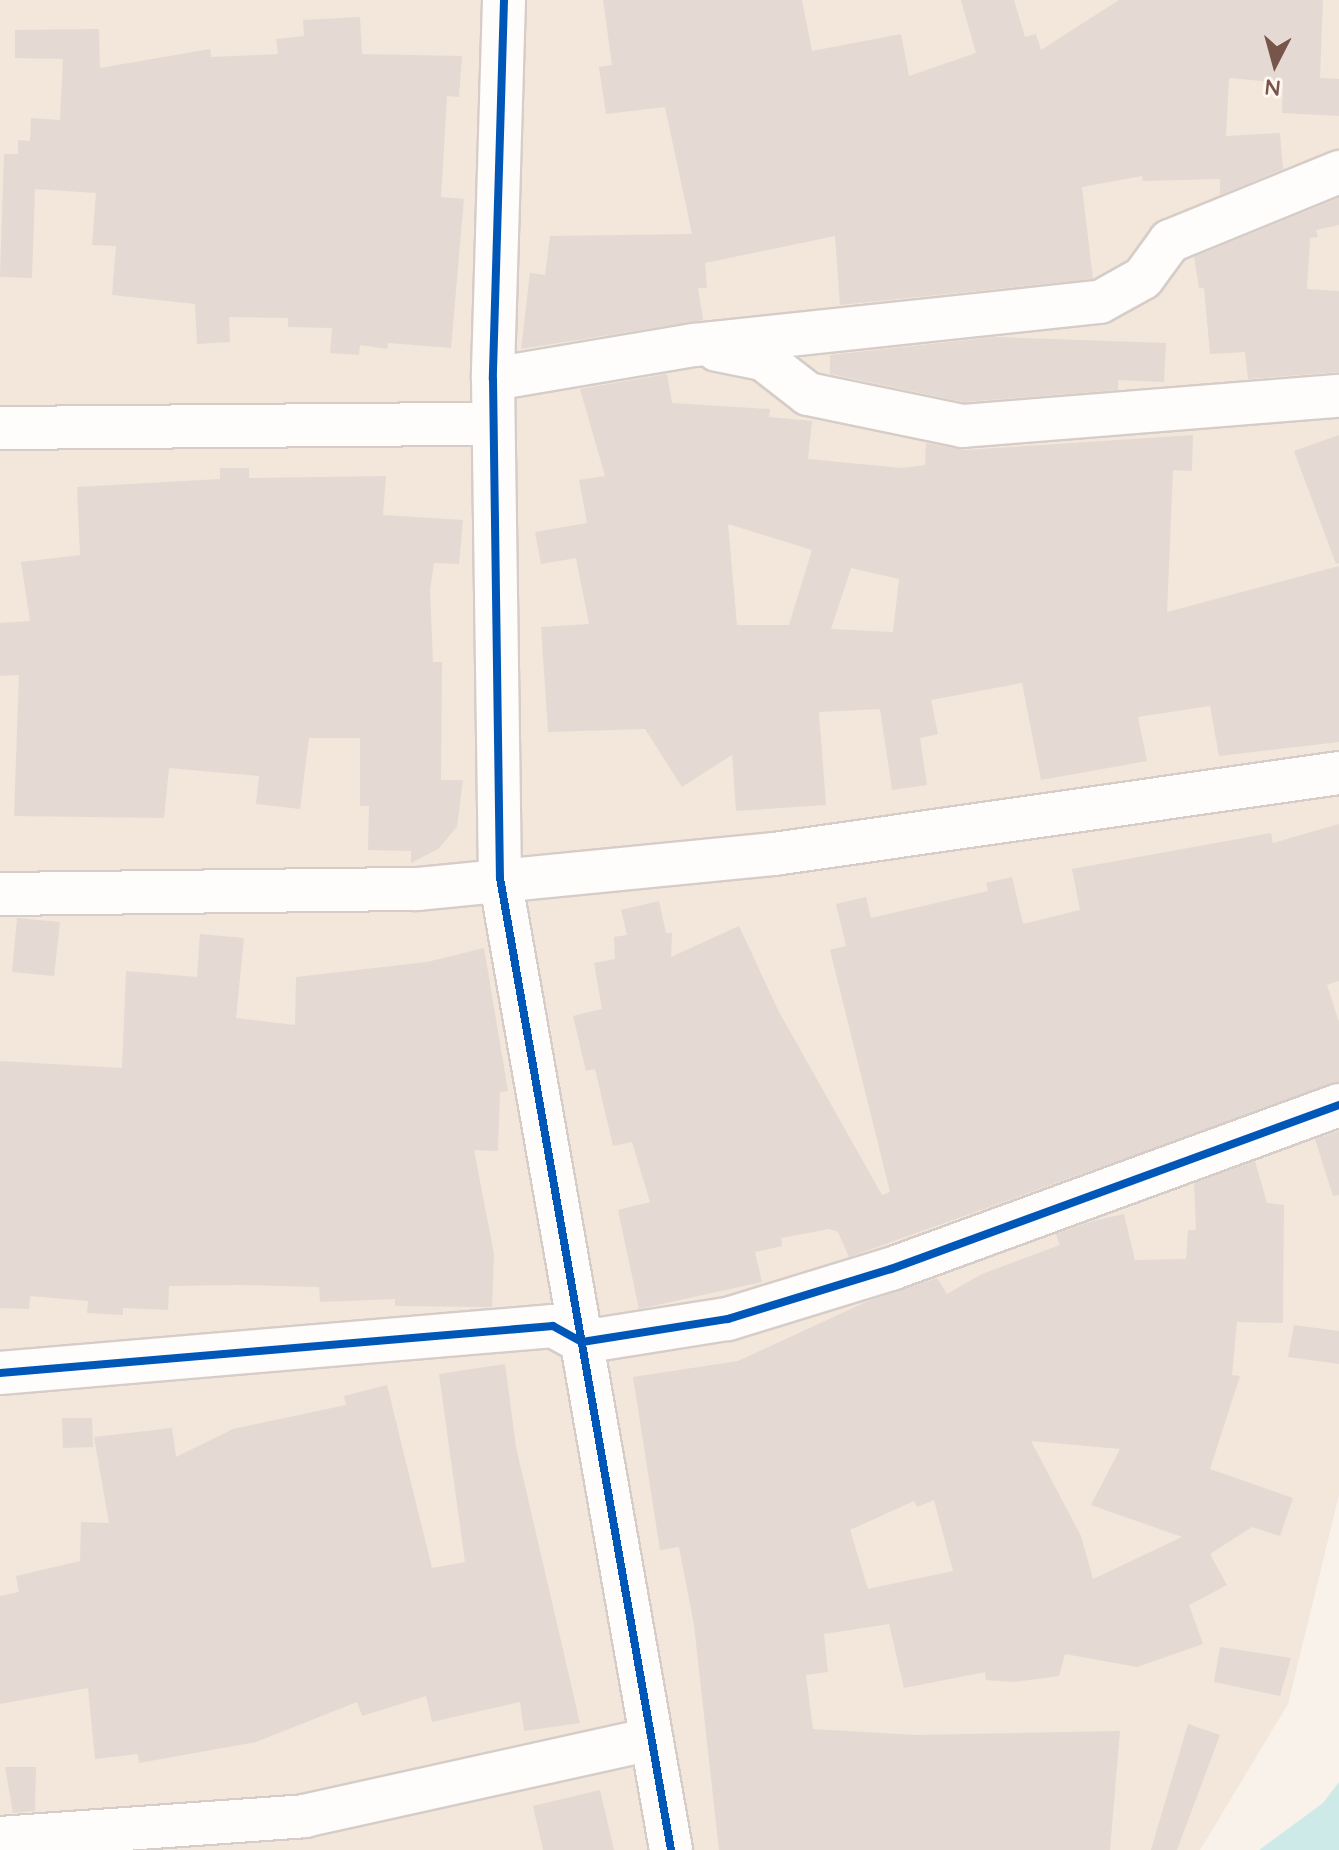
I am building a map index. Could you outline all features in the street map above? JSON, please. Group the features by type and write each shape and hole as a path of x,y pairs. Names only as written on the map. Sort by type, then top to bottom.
{"street":[{"path":"504,0 493,379 500,878 582,1342 647,1740 671,1850"},
{"path":"493,379 695,345 1100,302 1143,278 1170,241 1339,172"},
{"path":"695,345 763,359 808,394 963,426 1339,396"},
{"path":"0,428 493,424"},
{"path":"0,894 417,889 500,878 774,854 1339,773"},
{"path":"0,1373 553,1326 582,1342 728,1319 891,1269 1339,1105"},
{"path":"0,1838 308,1833 647,1740"}],"shaded area":[{"path":"0,0 1339,0 1339,1495 1288,1704 1200,1850 0,1850"}],"water":[{"path":"1339,1782 1339,1850 1259,1850 1323,1803"}],"building":[{"path":"603,0 802,0 812,51 901,34 909,76 976,53 961,0 1014,0 1025,37 1036,34 1041,50 1119,0 1323,0 1320,78 1339,79 1339,116 1282,113 1283,83 1229,78 1226,136 1280,133 1283,169 1220,195 1220,179 1143,181 1142,176 1082,187 1093,279 840,305 835,236 705,263 707,288 698,288 703,320 521,349 530,273 545,275 550,236 692,234 665,107 606,114 599,67 612,65"},
{"path":"360,17 362,54 462,56 459,97 447,96 441,197 464,199 451,348 388,343 387,349 360,345 359,355 330,353 332,328 288,327 288,318 229,317 230,342 197,344 195,304 112,295 116,246 92,245 96,193 35,189 32,278 0,277 4,154 18,154 18,140 30,141 31,118 60,120 63,59 15,58 15,30 99,29 100,68 210,49 211,57 278,54 276,39 304,36 303,20"},
{"path":"1339,198 1339,225 1316,230 1318,237 1310,238 1307,289 1339,291 1339,372 1248,379 1245,352 1210,354 1204,288 1199,288 1194,257"},
{"path":"995,337 1166,343 1164,382 1118,380 1118,390 964,402 830,374 830,355"},
{"path":"667,374 672,403 770,409 769,417 812,421 808,459 902,468 925,465 926,443 965,450 1193,435 1192,471 1173,470 1167,612 1339,566 1339,742 1219,756 1210,706 1138,717 1147,761 1041,780 1022,683 931,700 938,734 920,738 927,785 892,790 880,709 819,712 826,805 736,811 732,755 682,787 645,729 548,732 541,627 589,624 576,558 541,564 535,532 587,523 579,480 605,476 580,389","holes":["728,524 812,550 789,625 737,625","851,568 899,579 893,632 831,629"]},
{"path":"1339,435 1339,563 1336,564 1294,451"},
{"path":"220,468 249,468 249,478 386,476 383,515 463,520 459,564 434,563 430,590 433,662 442,662 441,780 463,780 457,827 438,849 411,863 411,851 368,850 369,806 360,806 360,738 309,738 300,809 256,804 259,776 169,768 164,818 14,816 19,675 0,676 0,623 30,621 21,562 80,555 77,487 220,479"},
{"path":"1339,824 1339,981 1327,985 1339,1022 1339,1082 849,1257 838,1232 829,1229 781,1238 782,1246 755,1252 762,1282 639,1309 618,1210 650,1202 632,1142 613,1146 595,1069 586,1071 573,1016 602,1009 594,963 615,959 614,937 627,935 621,910 659,901 666,933 672,933 671,957 739,926 778,1010 882,1195 890,1192 830,950 846,946 836,904 866,897 871,918 988,891 986,883 1012,877 1023,924 1080,910 1072,869 1271,833 1273,843"},
{"path":"17,918 60,922 54,976 12,972"},
{"path":"200,934 244,938 236,1018 295,1025 296,977 427,962 484,948 508,1091 500,1092 498,1151 474,1150 494,1254 492,1307 395,1306 395,1299 320,1302 319,1287 240,1285 169,1286 168,1310 123,1308 123,1315 87,1313 88,1301 30,1296 29,1309 0,1308 0,1061 122,1068 126,971 197,977"},
{"path":"1339,1131 1339,1195 1333,1196 1315,1139"},
{"path":"1255,1161 1267,1203 1284,1205 1283,1323 1237,1322 1232,1375 1240,1376 1210,1469 1293,1498 1280,1536 1252,1527 1210,1554 1227,1585 1189,1605 1203,1644 1137,1667 1065,1654 1059,1676 1014,1682 986,1680 985,1672 904,1688 889,1624 824,1634 828,1672 806,1675 813,1729 915,1735 1120,1731 1110,1850 719,1850 694,1625 679,1547 660,1550 633,1377 738,1361 868,1301 937,1278 947,1294 982,1274 1060,1245 1056,1234 1124,1214 1135,1260 1186,1259 1188,1230 1196,1230 1194,1183","holes":["1031,1441 1120,1449 1091,1505 1182,1537 1093,1579 1081,1536","934,1500 953,1571 868,1589 850,1530 914,1501 917,1507"]},
{"path":"1294,1325 1339,1331 1339,1364 1288,1357"},
{"path":"505,1364 516,1447 580,1723 524,1731 520,1702 432,1722 426,1696 362,1716 357,1702 256,1742 139,1763 138,1754 95,1759 88,1688 0,1704 0,1596 19,1592 16,1576 80,1561 81,1522 109,1523 94,1437 172,1428 176,1457 233,1429 346,1405 344,1396 387,1385 432,1568 465,1562 439,1374"},
{"path":"62,1418 92,1418 93,1447 63,1448"},
{"path":"1220,1647 1291,1658 1280,1696 1214,1682"},
{"path":"1188,1724 1220,1735 1177,1850 1151,1850"},
{"path":"5,1767 36,1767 35,1811 13,1813"},
{"path":"600,1790 614,1850 543,1850 533,1806"}],"cycle path":[{"path":"504,0 493,379 500,878 671,1850"},
{"path":"0,1373 553,1326 582,1342 728,1319 891,1269 1339,1105"}]}
